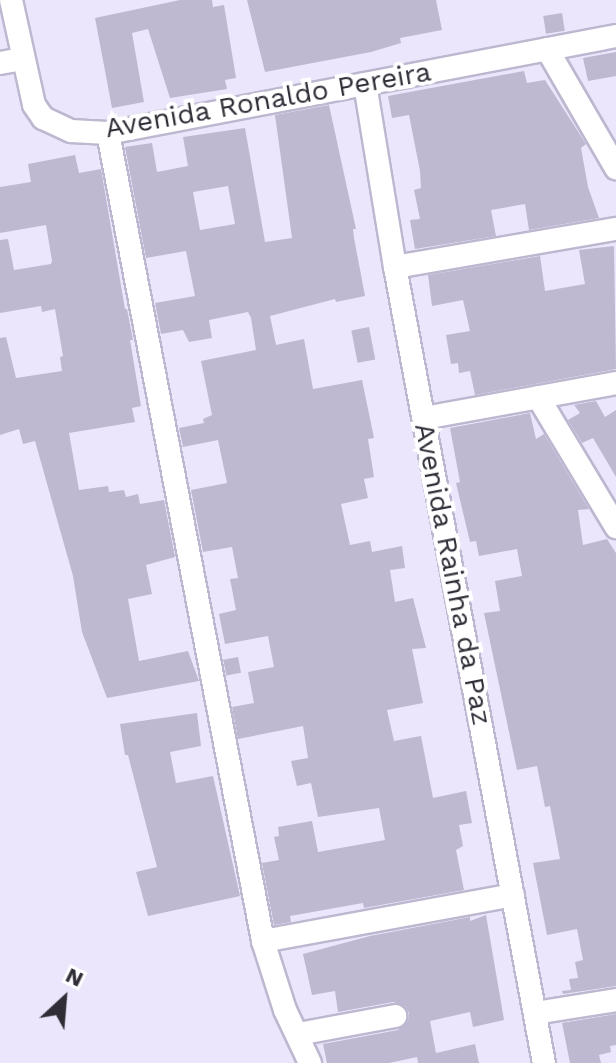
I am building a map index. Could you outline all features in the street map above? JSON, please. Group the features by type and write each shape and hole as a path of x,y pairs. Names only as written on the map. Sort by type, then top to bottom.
{"street":[{"name":"Avenida Ronaldo Pereira","path":"11,0 11,61 43,118 71,131 108,133 616,36"},
{"path":"547,49 616,168"},
{"name":"Avenida Rainha da Paz","path":"365,84 395,267 544,1063"},
{"path":"108,133 263,941 285,1010 310,1063"},
{"path":"395,267 616,229"},
{"path":"424,418 616,383"},
{"path":"538,397 616,527"},
{"path":"263,941 513,895"},
{"path":"535,1013 616,1000"},
{"path":"298,1034 395,1016"}],"building":[{"path":"180,0 212,0 213,7 224,5 236,78 225,80 227,89 170,98 148,29 132,33 144,102 112,108 95,18"},
{"path":"247,0 436,0 442,30 400,38 401,43 371,52 265,72"},
{"path":"562,13 565,31 546,34 543,16"},
{"path":"616,52 616,76 588,81 583,58"},
{"path":"524,71 527,83 545,80 586,144 581,148 588,187 599,218 529,230 525,204 491,210 496,236 415,249 410,220 420,219 414,190 421,188 420,171 409,115 392,118 388,96"},
{"path":"329,105 356,229 353,229 354,238 365,296 336,302 335,299 270,316 276,345 304,339 313,389 362,380 374,438 368,439 374,477 364,479 368,498 341,504 350,545 370,541 372,552 402,546 405,568 390,570 395,602 413,598 426,648 412,649 423,703 387,710 394,741 421,736 433,798 466,791 472,823 459,825 463,846 456,850 464,890 364,908 363,903 290,916 291,922 274,925 262,863 279,860 274,837 279,836 278,827 312,821 318,852 385,840 379,808 318,817 311,783 297,786 291,761 308,758 303,726 238,739 232,707 254,703 248,672 274,667 268,636 225,644 219,614 236,610 230,579 238,578 232,547 203,552 191,490 227,483 218,440 183,447 179,428 204,423 203,419 212,415 201,361 256,350 251,318 248,312 209,320 212,338 189,342 183,330 161,334 155,303 195,296 186,251 146,258 125,147 152,143 157,172 188,166 183,137 245,128 265,242 292,238 275,115","holes":["228,186 235,224 200,230 193,192"]},
{"path":"75,155 79,173 101,169 133,340 130,340 141,406 132,408 135,422 69,433 79,490 108,486 109,492 124,490 126,497 138,494 140,504 164,500 175,557 146,565 152,594 128,599 139,661 188,651 199,681 107,698 82,632 73,576 35,441 23,444 19,429 0,435 0,338 6,337 16,378 62,371 60,357 63,356 55,309 42,312 41,306 0,313 0,240 8,239 14,270 51,264 52,261 46,225 0,233 0,187 31,182 28,164"},
{"path":"614,246 616,369 475,395 470,371 459,373 458,363 451,364 446,335 470,331 463,300 432,306 428,275 540,256 545,291 585,284 579,250"},
{"path":"369,327 375,359 358,363 351,330"},
{"path":"596,401 605,417 616,410 616,477 593,438 582,443 568,420 580,413 574,405"},
{"path":"530,413 536,439 544,434 589,509 578,510 583,545 607,539 616,553 616,986 563,994 562,991 571,990 569,979 578,978 575,962 583,960 577,929 547,935 533,863 560,859 550,806 545,807 537,766 517,770 484,613 500,611 495,581 522,576 517,549 479,556 476,541 470,542 456,483 460,482 450,428"},
{"path":"238,657 241,673 226,676 223,660"},
{"path":"197,713 201,746 170,752 176,783 213,776 240,896 148,916 136,872 157,867 128,755 125,755 120,724"},
{"path":"486,915 504,1020 473,1027 470,1012 430,1021 436,1053 475,1044 479,1063 418,1063 417,1057 389,1063 327,1063 323,1044 398,1030 408,1021 409,1013 405,1006 393,1002 338,1012 335,991 312,995 303,954 370,936 470,917 470,921"},
{"path":"616,1014 616,1045 610,1046 611,1052 599,1055 601,1063 570,1063 562,1023"}]}
